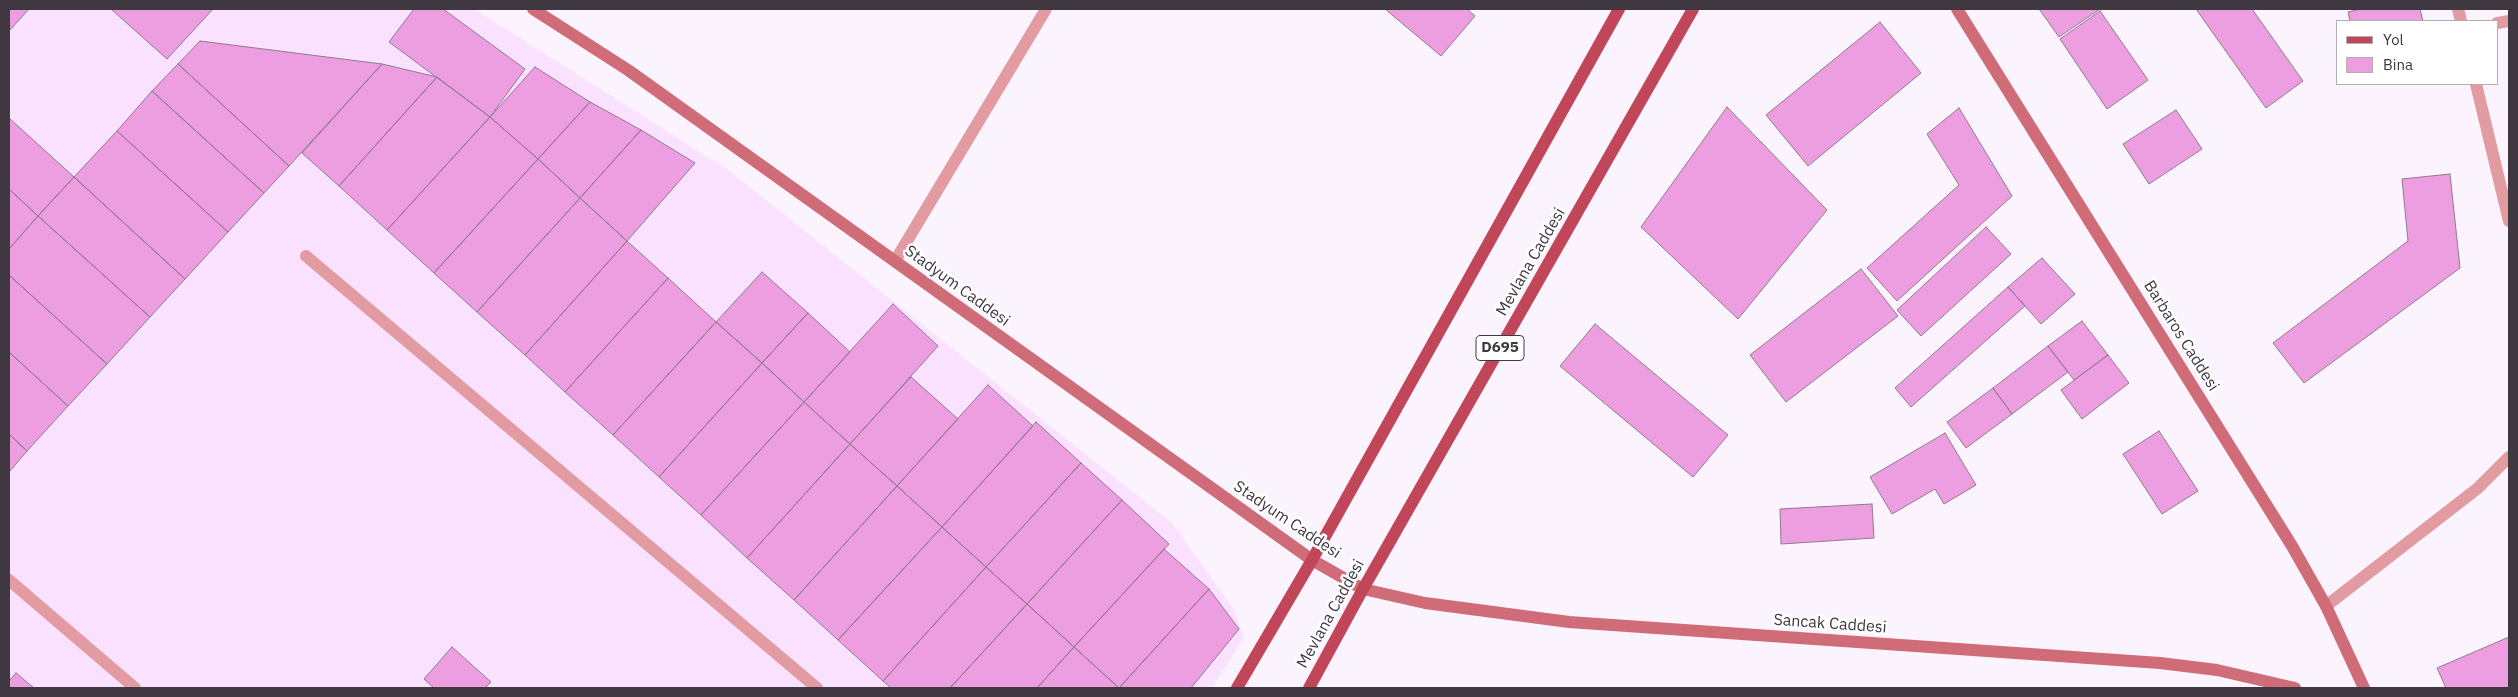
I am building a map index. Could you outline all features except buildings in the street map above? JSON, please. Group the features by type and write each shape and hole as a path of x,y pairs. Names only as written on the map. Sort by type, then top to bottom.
{"main road":[{"path":"1238,688 1312,560 1620,9"},
{"name":"Mevlana Caddesi","path":"1309,688 1363,589 1693,9"}],"street":[{"name":"Stadyum Caddesi","path":"533,9 628,70 1312,560 1363,589"},
{"path":"895,261 1046,9"},
{"name":"Barbaros Caddesi","path":"1957,9 2292,546 2326,606 2364,688"},
{"path":"2476,85 2509,221"},
{"path":"306,256 817,688"},
{"path":"2326,606 2478,488 2509,457"},
{"path":"9,580 135,688"},
{"name":"Sancak Caddesi","path":"1363,589 1425,603 1569,622 2160,663 2217,670 2295,688"}],"shaded area":[{"path":"9,9 474,9 728,170 1173,524 1234,610 1244,637 1212,688 9,688"}]}
